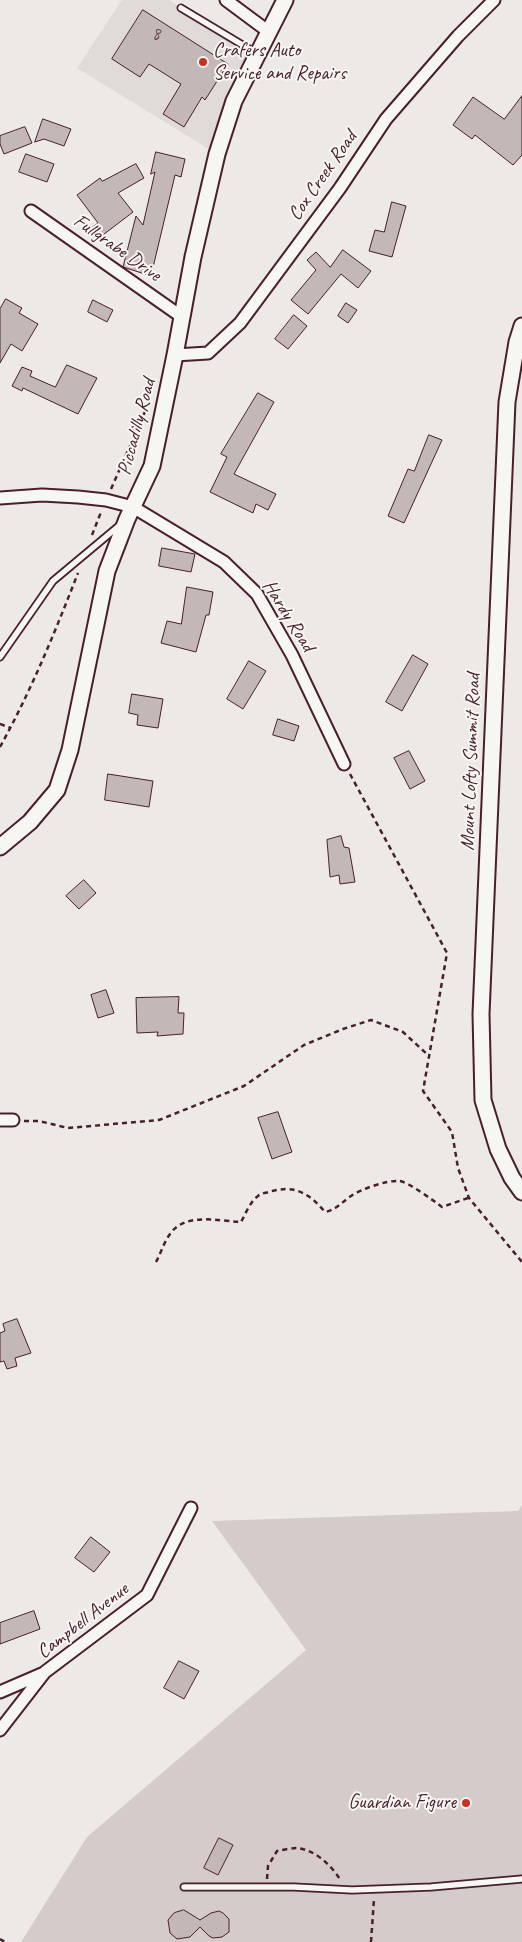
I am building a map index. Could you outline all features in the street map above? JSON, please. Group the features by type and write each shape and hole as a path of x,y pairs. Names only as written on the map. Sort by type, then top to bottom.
{"main road":[{"name":"Piccadilly Road","path":"0,847 30,822 57,790 70,750 107,571 130,513 152,466 193,256 217,154 234,101 285,0"},
{"name":"Mount Lofty Summit Road","path":"522,326 518,367 507,402 481,1014 483,1100 498,1149 512,1178 522,1192"}],"street":[{"path":"226,0 269,32"},
{"name":"Cox Creek Road","path":"175,354 208,353 240,323 340,188 386,119 458,36 494,0"},
{"name":"Fullgrabe Drive","path":"32,210 182,317"},
{"name":"Hardy Road","path":"0,498 42,495 106,500 224,562 257,594 292,655 344,764"},
{"path":"0,1120 13,1120"},
{"name":"Campbell Avenue","path":"0,1730 45,1672 147,1595 191,1508"},
{"path":"0,1692 45,1672"}],"lane":[{"path":"181,8 258,54"},
{"path":"0,657 53,581 130,513"},
{"path":"184,1887 267,1886 352,1890 431,1887 522,1879"}],"path":[{"path":"0,724 10,728"},
{"path":"344,764 447,953 423,1092 452,1132 458,1168 469,1198 522,1262"},
{"path":"13,1120 39,1121 68,1128 159,1120 244,1086 304,1044 371,1020 403,1032 429,1056"},
{"path":"156,1262 170,1233 182,1222 199,1219 241,1222 259,1194 281,1188 302,1191 325,1212 332,1211 353,1194 381,1184 400,1181 442,1207 469,1198"},
{"path":"267,1886 268,1866 277,1851 297,1848 315,1855 332,1866 344,1885 352,1890"},
{"path":"371,1942 374,1889"},
{"path":"0,1939 5,1942"}],"shaded area":[{"path":"122,0 169,0 258,54 217,154 77,68"},
{"path":"522,1505 522,1942 21,1942 87,1837 306,1650 212,1521 518,1511"}],"building":[{"path":"143,10 228,64 205,100 202,97 184,127 163,114 181,84 149,64 140,77 112,59"},
{"path":"522,96 522,155 513,165 475,135 472,139 453,125 473,97 504,119"},
{"path":"43,119 71,129 64,146 44,139 35,142"},
{"path":"25,127 32,143 4,154 0,144 0,136"},
{"path":"156,152 185,159 181,177 175,175 151,276 123,267 136,216 143,225 155,172 151,174"},
{"path":"26,154 54,164 47,182 19,172"},
{"path":"136,164 144,178 118,193 133,212 95,241 87,231 98,223 77,195 100,178 102,181"},
{"path":"392,202 406,206 392,257 369,251 375,230 384,232"},
{"path":"343,250 371,271 358,288 341,274 308,314 291,300 316,270 307,260 316,252 330,267"},
{"path":"6,299 22,308 19,313 38,324 22,351 11,344 0,363 0,309"},
{"path":"93,300 113,310 107,322 88,312"},
{"path":"346,303 357,310 348,323 338,316"},
{"path":"294,315 307,326 288,349 275,339"},
{"path":"67,365 97,378 78,414 23,388 22,391 12,386 22,367 32,371 30,376 55,387"},
{"path":"258,393 274,402 234,474 276,494 268,510 256,504 253,513 210,492 227,457 221,454"},
{"path":"429,435 442,440 404,523 388,516 408,469 414,471"},
{"path":"162,548 195,554 191,572 159,566"},
{"path":"187,587 213,592 209,615 206,615 196,652 161,643 167,621 181,624"},
{"path":"413,655 428,664 402,711 386,702"},
{"path":"249,661 266,671 243,709 227,699"},
{"path":"132,694 163,699 158,728 137,725 138,715 129,713"},
{"path":"278,719 299,726 294,741 273,735"},
{"path":"409,751 425,781 410,789 394,758"},
{"path":"108,774 153,781 149,807 105,800"},
{"path":"341,836 344,847 349,848 355,882 340,884 339,875 330,877 327,840"},
{"path":"84,880 96,893 79,909 66,896"},
{"path":"106,990 114,1013 98,1018 91,995"},
{"path":"179,997 178,1013 184,1013 183,1034 157,1036 158,1032 137,1033 136,998"},
{"path":"278,1112 292,1152 272,1159 258,1118"},
{"path":"17,1319 31,1353 15,1358 17,1366 7,1369 4,1361 0,1362 0,1333 5,1331 3,1324"},
{"path":"91,1537 110,1552 94,1572 75,1558"},
{"path":"34,1611 40,1629 0,1644 0,1623"},
{"path":"179,1661 199,1671 184,1699 164,1688"},
{"path":"219,1838 233,1845 218,1875 204,1868"},
{"path":"184,1910 200,1920 211,1913 219,1911 229,1919 229,1932 222,1937 213,1938 200,1927 190,1937 177,1939 170,1933 168,1920 174,1913"}],"place":[{"name":"Crafers Auto Service and Repairs","path":"203,62"},
{"name":"Guardian Figure","path":"466,1803"}]}
